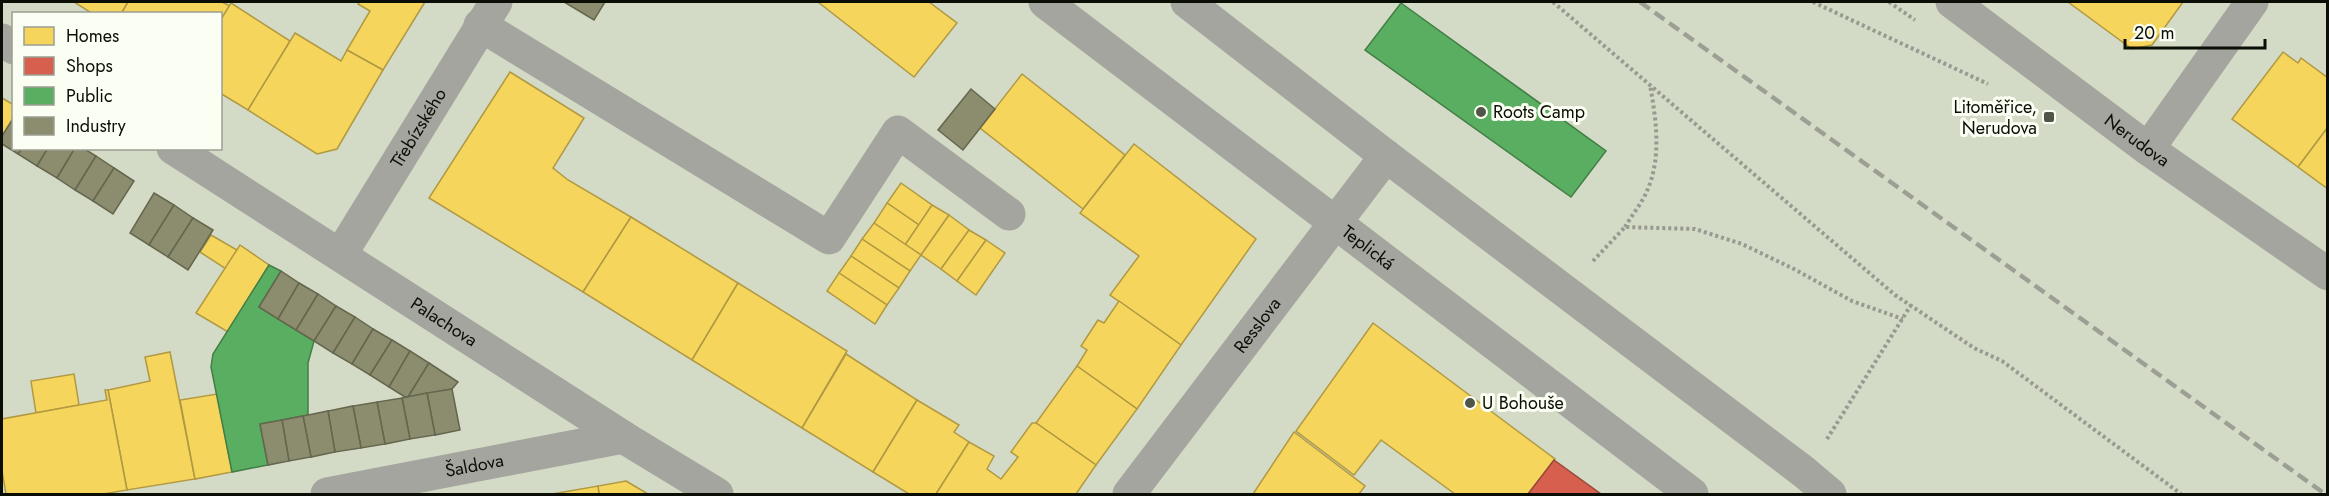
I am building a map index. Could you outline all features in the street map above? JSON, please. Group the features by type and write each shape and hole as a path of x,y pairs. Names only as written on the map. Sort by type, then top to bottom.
{"street":[{"name":"Teplická","path":"1045,2 1692,495"},
{"path":"1187,2 1386,156 1804,472 1830,495"},
{"name":"Nerudova","path":"1952,2 2148,149 2328,274"},
{"path":"2148,149 2252,2"},
{"path":"488,13 829,238 898,132 1009,214"},
{"name":"Třebízského","path":"341,254 488,13"},
{"name":"Palachova","path":"177,150 717,495"},
{"name":"Resslova","path":"1129,495 1386,156"},
{"name":"Šaldova","path":"327,495 623,437"}],"path":[{"path":"1553,2 1895,295 1974,348 2002,361 2181,495"},
{"path":"1813,2 1994,87"},
{"path":"1889,2 1916,22"},
{"path":"1592,263 1625,227 1648,190 1657,150 1656,118 1649,84"},
{"path":"1625,227 1695,229 1742,244 1852,301 1903,319"},
{"path":"1823,445 1911,305"}],"building: Homes":[{"path":"74,2 128,2 122,12 90,12"},
{"path":"128,2 222,2 230,6 222,18 222,12 122,12"},
{"path":"360,2 425,2 383,70 347,50 370,11 358,4"},
{"path":"818,2 929,2 957,23 914,77"},
{"path":"2068,2 2183,2 2152,45 2132,49"},
{"path":"231,3 290,41 248,110 222,94 222,18"},
{"path":"295,33 341,61 347,50 383,70 337,149 317,154 248,110"},
{"path":"2283,52 2298,63 2301,58 2328,78 2328,127 2298,167 2232,119"},
{"path":"510,72 584,118 553,168 568,180 631,217 583,292 429,198"},
{"path":"1022,74 1125,155 1083,209 980,128"},
{"path":"2,98 12,104 12,120 2,136"},
{"path":"2328,127 2328,189 2298,167"},
{"path":"1134,144 1256,239 1181,345 1110,295 1139,256 1080,213"},
{"path":"901,183 932,205 919,225 887,203"},
{"path":"887,203 919,225 905,245 874,223"},
{"path":"932,205 949,215 921,255 905,245"},
{"path":"949,215 969,230 941,269 921,255"},
{"path":"631,217 738,283 692,360 583,292"},
{"path":"874,223 921,255 910,271 862,239"},
{"path":"969,230 986,240 957,281 941,269"},
{"path":"211,235 237,250 226,269 200,252"},
{"path":"862,239 910,271 899,288 851,256"},
{"path":"986,240 1005,253 976,295 957,281"},
{"path":"240,245 269,265 228,332 196,313"},
{"path":"851,256 899,288 887,305 839,273"},
{"path":"839,273 887,305 875,324 827,291"},
{"path":"738,283 847,351 802,428 692,360"},
{"path":"1119,301 1181,345 1137,409 1077,366 1087,350 1081,346 1098,320 1104,323"},
{"path":"1373,323 1555,459 1528,494 1455,494 1381,440 1354,475 1296,431"},
{"path":"170,352 195,479 127,490 108,390 150,381 145,357"},
{"path":"846,354 917,400 873,472 802,428"},
{"path":"1077,366 1137,409 1096,465 1036,423"},
{"path":"74,374 79,405 36,413 31,381"},
{"path":"105,390 108,390 127,490 103,494 6,494 2,471 2,419 107,400"},
{"path":"217,394 232,472 195,479 180,400"},
{"path":"917,400 959,425 954,432 969,442 936,494 909,494 873,472"},
{"path":"1032,423 1036,423 1096,465 1076,494 936,494 969,442 994,456 987,469 1001,479 1018,457 1011,452"},
{"path":"1294,432 1365,486 1359,494 1253,494"},
{"path":"626,481 648,494 599,494 598,486"},
{"path":"598,486 599,494 552,494"}],"building: Shops":[{"path":"1554,460 1601,494 1528,494"}],"building: Public":[{"path":"1401,3 1606,151 1571,197 1365,50"},
{"path":"269,265 281,271 259,307 314,341 308,363 308,415 260,424 268,465 232,472 211,367 213,354"}],"building: Industry":[{"path":"564,2 605,2 594,20"},
{"path":"971,89 995,109 963,150 938,130"},
{"path":"12,120 12,150 21,150 18,154 2,144 2,136"},
{"path":"21,150 47,150 37,166 18,154"},
{"path":"47,150 74,150 57,178 37,166"},
{"path":"74,150 86,150 96,156 75,190 57,178"},
{"path":"96,156 114,168 93,201 75,190"},
{"path":"114,168 134,181 113,214 93,201"},
{"path":"154,193 174,205 149,245 130,233"},
{"path":"174,205 193,218 168,257 149,245"},
{"path":"193,218 213,230 188,270 168,257"},
{"path":"281,271 299,283 278,319 259,307"},
{"path":"299,283 318,294 296,330 278,319"},
{"path":"318,294 336,306 314,341 296,330"},
{"path":"336,306 355,317 333,353 314,341"},
{"path":"355,317 373,329 352,364 333,353"},
{"path":"373,329 392,340 370,375 352,364"},
{"path":"392,340 410,351 389,387 370,375"},
{"path":"410,351 429,363 408,397 405,397 389,387"},
{"path":"429,363 458,382 452,389 408,397"},
{"path":"452,389 460,430 435,435 427,393"},
{"path":"427,393 435,435 410,439 402,398"},
{"path":"402,398 410,439 385,444 377,402"},
{"path":"377,402 385,444 361,448 353,406"},
{"path":"353,406 361,448 335,452 328,411"},
{"path":"328,411 335,452 311,457 303,416"},
{"path":"303,416 311,457 289,461 282,420"},
{"path":"282,420 289,461 268,465 260,424"}],"railway":[{"path":"1640,2 2325,494"}],"place":[{"name":"Roots Camp","path":"1481,112"},
{"name":"Litoměřice, Nerudova","path":"2049,117"},
{"name":"U Bohouše","path":"1470,403"}]}
